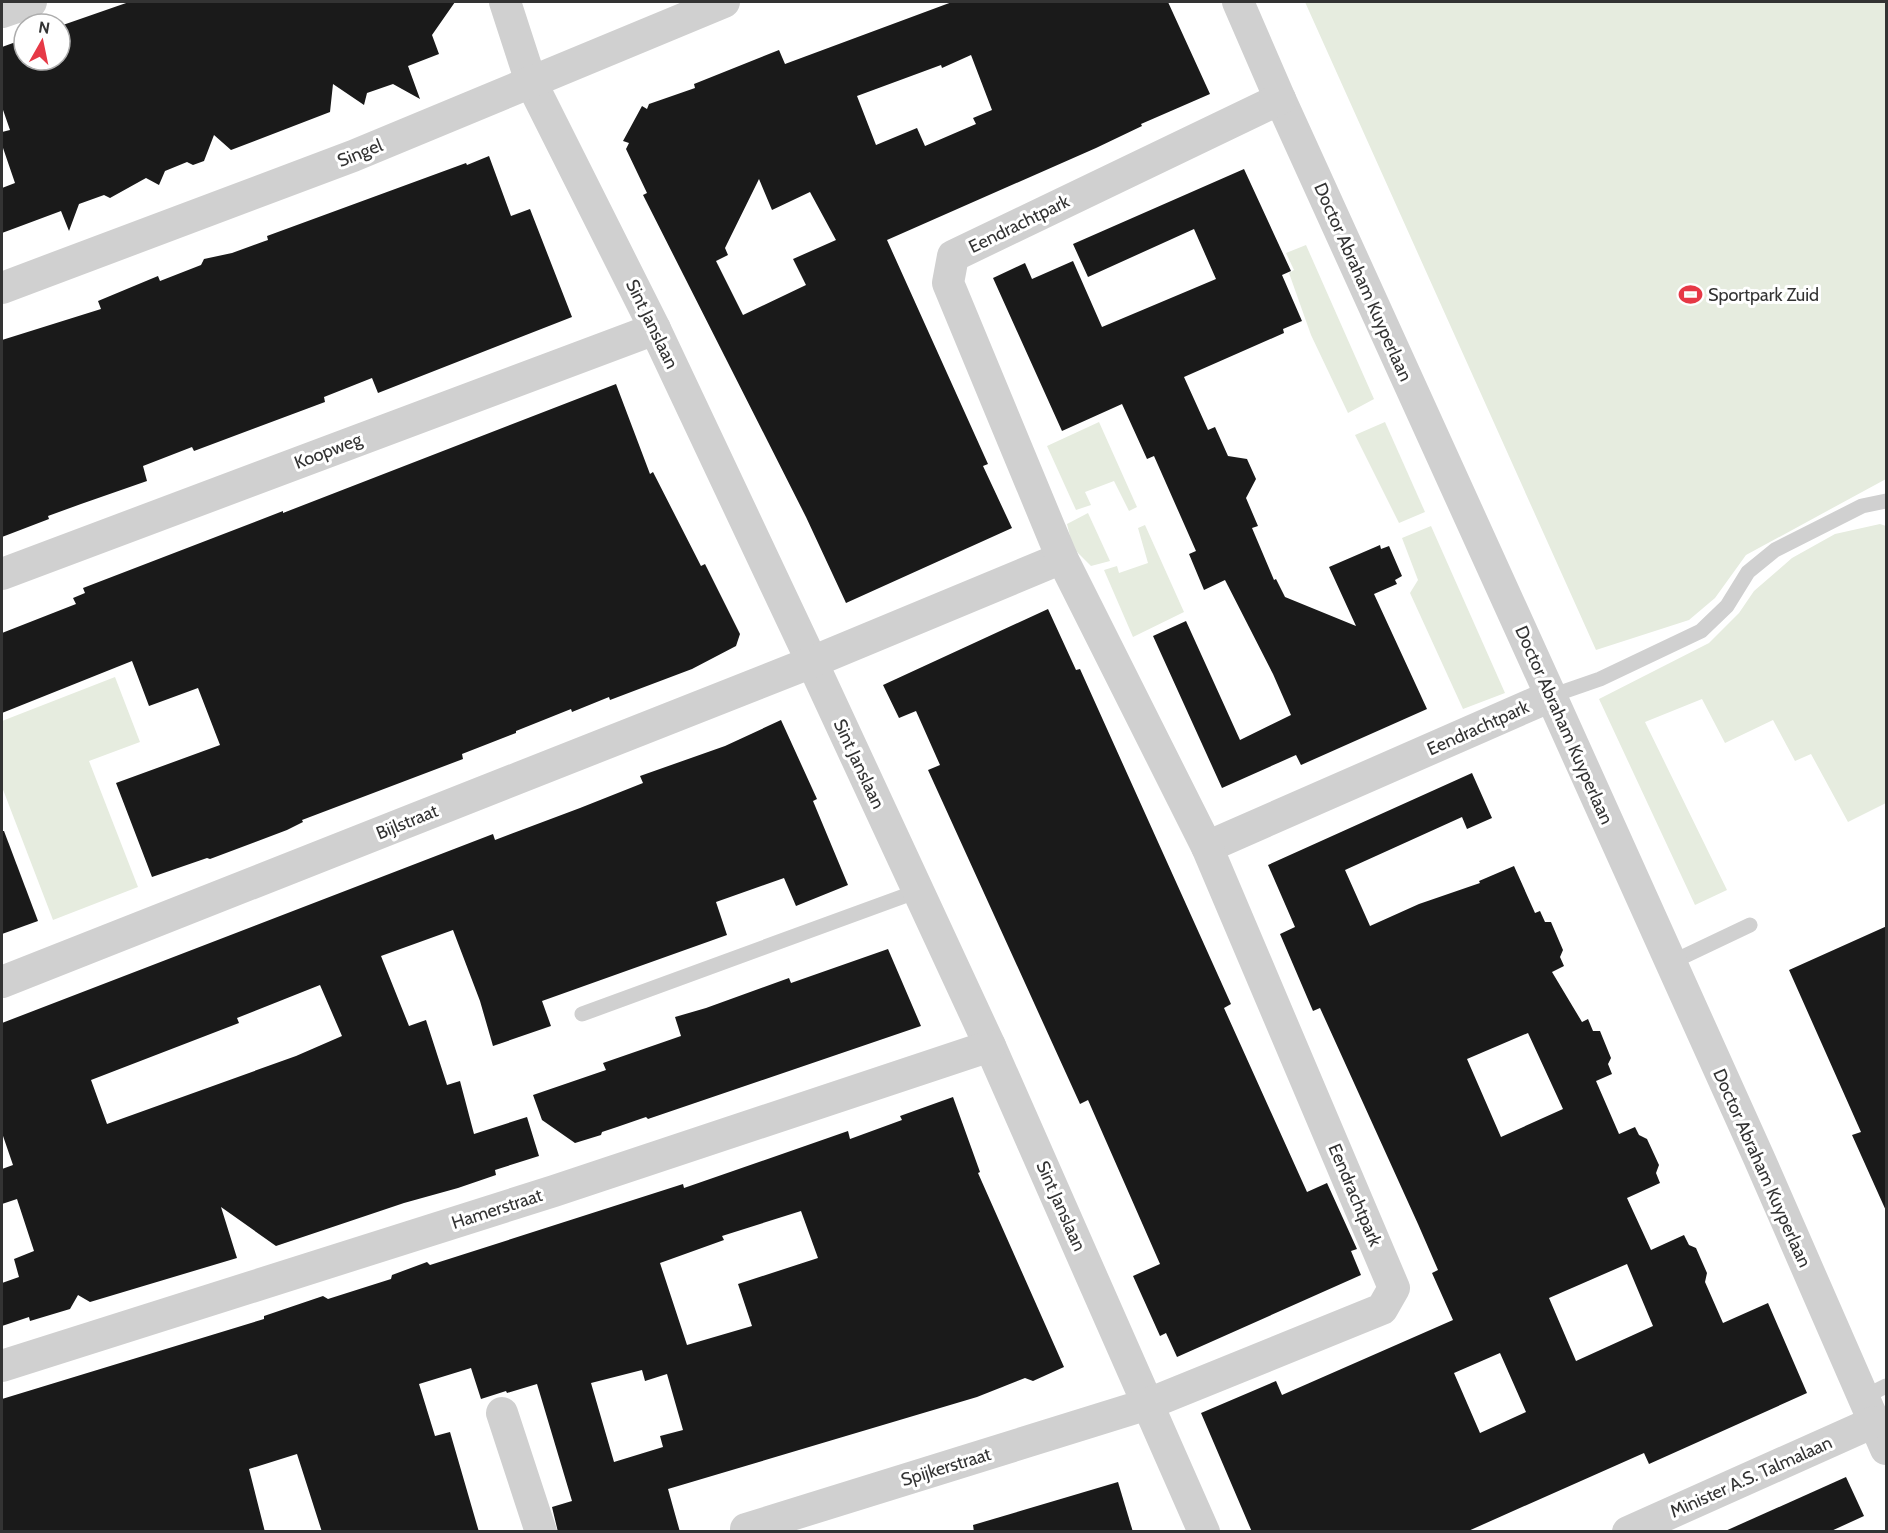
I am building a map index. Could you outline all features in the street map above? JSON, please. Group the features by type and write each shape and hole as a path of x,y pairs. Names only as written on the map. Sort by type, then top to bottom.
{"street":[{"path":"2,12 31,2"},
{"name":"Sint Janslaan","path":"505,2 531,82 655,329 812,662 990,1046 1204,1532"},
{"name":"Doctor Abraham Kuyperlaan","path":"1238,2 1670,963 1878,1414"},
{"name":"Singel","path":"2,288 353,156 712,4"},
{"name":"Eendrachtpark","path":"1148,1404 1382,1309 1394,1288 1207,847 1062,558 948,283 953,256 1280,99"},
{"name":"Koopweg","path":"2,574 655,329"},
{"path":"812,662 1062,558"},
{"name":"Bijlstraat","path":"2,982 812,662"},
{"name":"Eendrachtpark","path":"1207,847 1551,696"},
{"name":"Hamerstraat","path":"2,1366 554,1191 990,1046"},
{"name":"Spijkerstraat","path":"747,1532 746,1529 1148,1404"},
{"path":"501,1413 541,1532"},
{"name":"Minister A.S. Talmalaan","path":"1628,1532 1878,1414"}],"lane":[{"path":"1551,696 1600,679 1701,631 1727,606 1748,572 1775,550 1862,506 1887,501"},
{"path":"582,1014 918,891"},
{"path":"1670,963 1750,925"}],"shaded area":[{"name":"Sportpark Zuid","path":"1305,2 1886,2 1886,479 1746,555 1715,598 1689,620 1596,650"},
{"path":"1306,245 1374,399 1348,413 1311,335 1289,273 1294,270 1286,253"},
{"path":"1099,422 1137,507 1129,511 1114,481 1085,492 1091,505 1076,510 1047,446"},
{"path":"1385,422 1425,512 1399,523 1355,435"},
{"path":"1088,513 1110,561 1091,566 1073,548 1067,524"},
{"path":"1880,524 1886,526 1886,803 1848,822 1811,754 1795,761 1773,720 1725,743 1702,699 1645,722 1727,890 1695,905 1599,699 1709,643 1739,613 1754,591 1792,558 1835,534"},
{"path":"1145,525 1184,612 1133,637 1104,570 1117,566 1119,573 1148,563 1138,528"},
{"path":"1431,526 1505,693 1463,709 1410,593 1418,580 1402,538"},
{"path":"115,677 140,742 89,761 138,887 53,920 2,787 2,721"}],"building":[{"path":"129,2 455,2 432,35 439,54 408,66 420,99 393,84 367,93 364,105 333,84 330,112 231,150 214,135 204,161 193,165 187,162 165,171 159,185 146,178 110,198 104,195 79,204 69,231 61,211 2,233 2,188 15,183 2,145 2,132 10,130 2,107 2,47 12,43 12,72 72,72 72,22"},
{"path":"952,2 1168,2 1210,94 1141,124 1142,126 1096,148 887,240 988,464 983,466 1012,528 846,603 806,517 643,195 647,193 626,149 629,143 623,141 642,106 647,109 649,104 695,88 694,84 779,50 785,64","holes":["971,55 992,110 973,118 976,124 925,146 917,128 876,145 857,96 941,65 942,68","759,179 772,210 810,192 836,240 793,259 806,285 743,315 716,261 728,255 725,248"]},
{"path":"489,156 511,216 530,209 572,317 378,393 372,378 324,397 325,402 194,451 192,447 143,466 147,481 48,516 49,519 2,537 2,340 101,309 98,301 158,276 160,281 201,265 204,259 232,253 268,240 267,236"},
{"path":"1244,169 1291,271 1282,275 1302,321 1283,329 1284,333 1184,377 1208,430 1215,427 1228,456 1247,459 1256,479 1246,498 1258,526 1252,528 1274,580 1276,579 1285,597 1356,626 1329,567 1380,545 1381,549 1389,546 1402,576 1395,580 1397,584 1374,594 1427,709 1301,765 1296,755 1222,788 1153,636 1186,621 1240,740 1291,715 1273,674 1225,580 1204,590 1189,554 1196,551 1154,456 1147,459 1122,404 1062,431 993,278 1025,263 1032,279 1073,261 1102,327 1216,279 1194,229 1088,277 1073,244"},
{"path":"616,384 650,474 653,472 701,566 705,564 740,634 736,646 692,669 610,700 609,697 572,712 571,709 516,731 516,733 462,754 463,759 302,820 303,822 287,830 210,859 207,858 152,877 116,783 220,745 198,688 149,706 132,661 2,713 2,633 76,604 73,598 85,593 83,588"},
{"path":"1048,609 1076,670 1080,669 1231,1004 1224,1008 1307,1192 1327,1183 1357,1249 1351,1251 1361,1275 1177,1357 1166,1333 1160,1336 1133,1276 1160,1264 1088,1100 1080,1104 928,770 940,765 916,711 899,718 883,685"},
{"path":"781,720 817,799 813,801 848,885 796,906 784,878 716,902 727,935 542,1001 551,1026 493,1046 480,1001 453,930 381,956 409,1026 426,1020 447,1085 460,1081 474,1134 527,1117 539,1156 495,1170 496,1175 276,1246 221,1207 237,1258 90,1302 78,1295 70,1309 30,1321 29,1317 2,1326 2,1283 19,1277 14,1259 34,1251 17,1199 2,1204 2,1169 13,1165 2,1133 2,1023 493,834 495,840 580,808 643,783 640,776 725,746","holes":["320,985 342,1036 296,1056 107,1124 91,1080 239,1023 237,1018"]},
{"path":"1472,773 1492,818 1467,829 1462,817 1345,870 1370,926 1419,904 1480,883 1479,881 1514,866 1535,913 1540,911 1545,922 1551,922 1563,950 1560,957 1564,966 1552,972 1582,1022 1588,1019 1593,1031 1600,1031 1611,1058 1608,1064 1612,1074 1596,1081 1619,1134 1635,1127 1639,1135 1647,1139 1659,1165 1656,1173 1660,1183 1627,1198 1651,1250 1684,1235 1689,1245 1696,1248 1707,1273 1705,1282 1723,1323 1768,1303 1807,1393 1649,1464 1644,1453 1466,1532 1252,1532 1201,1413 1276,1381 1282,1395 1453,1320 1432,1273 1438,1270 1418,1224 1320,1008 1313,1011 1280,934 1295,927 1268,865","holes":["1528,1033 1563,1109 1501,1137 1467,1059","1627,1264 1653,1326 1576,1361 1549,1298","1500,1353 1526,1412 1480,1433 1454,1373"]},
{"path":"2,831 4,831 38,921 2,934"},
{"path":"1887,926 1887,1213 1852,1135 1861,1132 1789,970"},
{"path":"888,949 921,1026 648,1119 646,1117 575,1143 542,1120 533,1095 606,1070 603,1063 681,1036 675,1017 789,978 791,983"},
{"path":"953,1097 980,1172 978,1173 1064,1367 1033,1381 1025,1378 977,1397 668,1489 680,1532 558,1532 552,1507 572,1501 537,1384 481,1399 471,1368 419,1384 435,1436 450,1432 479,1532 322,1532 297,1454 249,1469 265,1532 2,1532 2,1399 264,1319 264,1316 323,1296 328,1299 391,1279 392,1275 427,1262 430,1265 683,1184 684,1188 848,1131 850,1139 902,1120 900,1116","holes":["801,1211 818,1258 738,1284 752,1326 687,1345 660,1263 724,1240 722,1236","642,1370 645,1381 667,1374 683,1430 660,1436 663,1447 614,1462 591,1383"]},
{"path":"1846,1477 1864,1516 1829,1532 1723,1532"},
{"path":"1118,1482 1133,1532 974,1532 973,1525"}],"place":[{"name":"Sportpark Zuid","path":"1690,295"}]}
